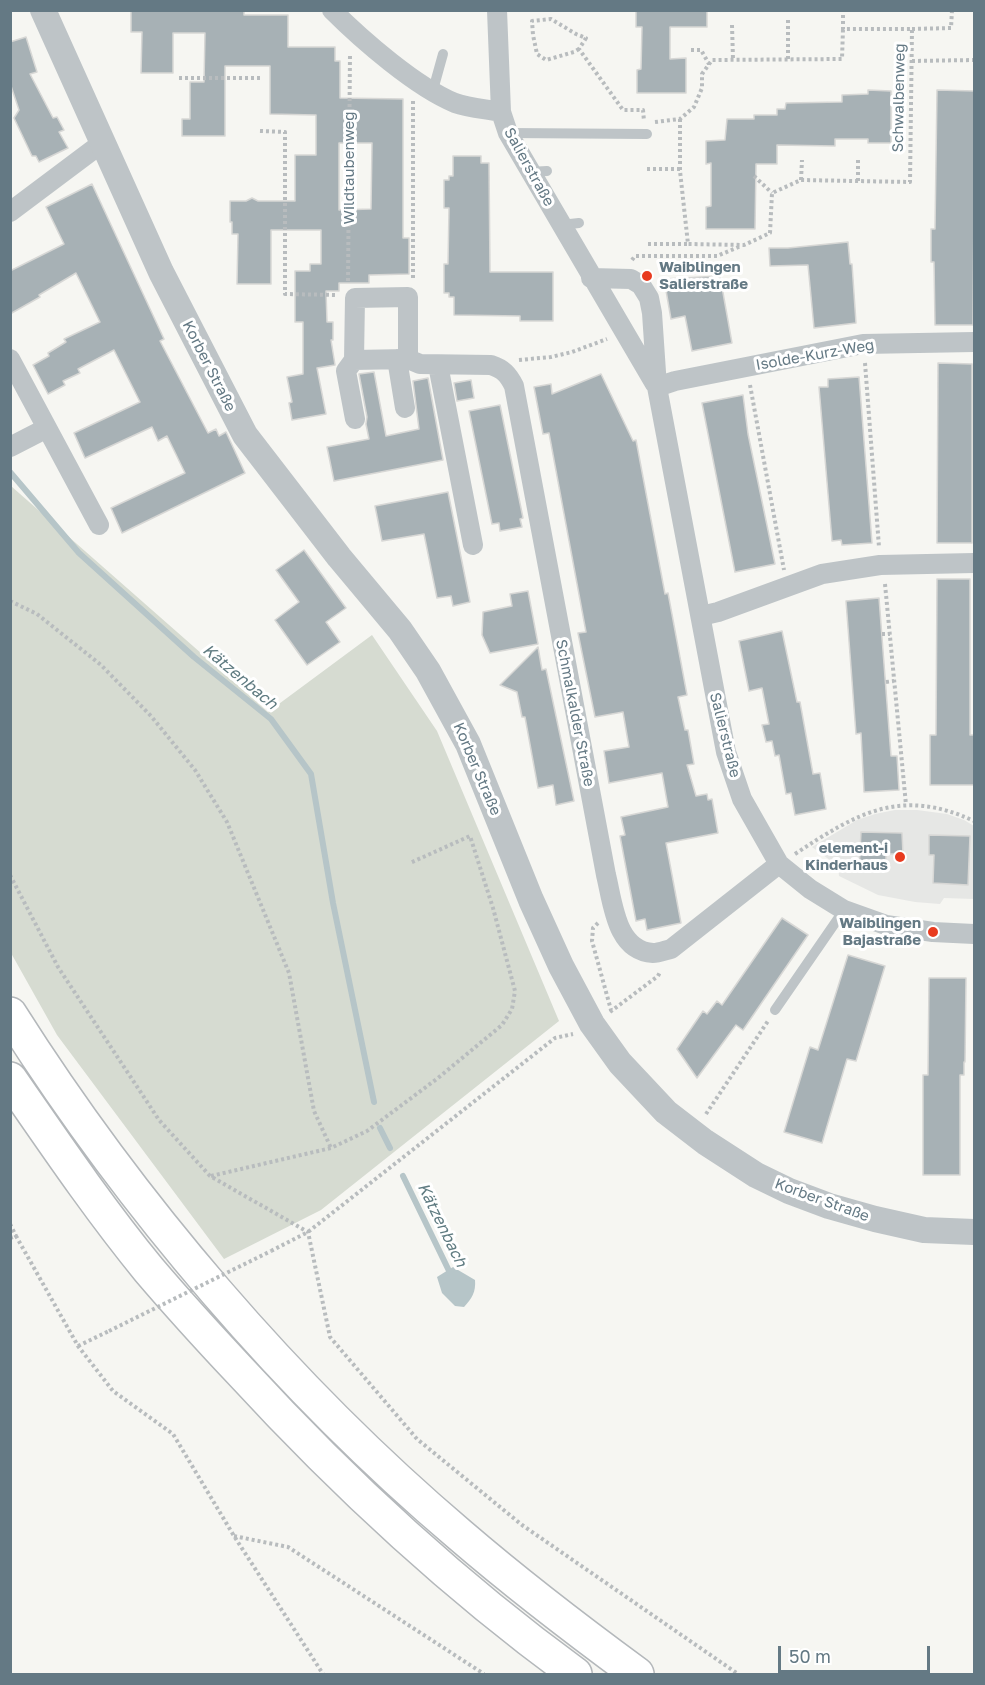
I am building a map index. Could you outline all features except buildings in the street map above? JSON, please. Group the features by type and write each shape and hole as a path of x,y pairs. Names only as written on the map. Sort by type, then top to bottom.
{"highway":[{"path":"10,1014 99,1143 176,1244 247,1326 319,1402 391,1473 459,1535 560,1618 637,1674"},
{"path":"10,1079 66,1160 149,1269 288,1423 367,1501 444,1570 540,1649 575,1674"}],"street":[{"name":"Korber Straße","path":"43,10 161,272 245,435 400,630 444,697 468,744 531,900 561,966 592,1024 620,1063 666,1112 705,1142 756,1175 789,1191 829,1206 924,1230 975,1232"},
{"path":"332,10 356,34 425,85 456,103 501,112"},
{"name":"Salierstraße","path":"497,10 501,112 508,134 539,171 570,224 591,278 657,387"},
{"path":"10,212 102,143"},
{"name":"Salierstraße","path":"591,278 630,279 646,291 652,313 657,387 726,752 742,798 779,864 810,889 844,910 886,925 933,932 975,934"},
{"path":"355,419 346,370 354,360 351,297 408,297 402,359 405,408"},
{"name":"Isolde-Kurz-Weg","path":"657,387 675,381 863,344 975,342"},
{"path":"10,359 99,525"},
{"path":"354,360 402,359 420,364 481,364 502,369"},
{"path":"438,365 473,545"},
{"name":"Schmalkalder Straße","path":"502,369 514,386 560,638 616,917 621,931 638,949 654,953 671,949 779,864"},
{"path":"10,447 47,428"},
{"path":"701,616 822,574 882,565 975,563"}],"lane":[{"path":"425,85 443,54"},
{"path":"508,134 647,134"},
{"path":"775,1010 844,910"}],"path":[{"path":"633,122 680,119 694,106 702,88 702,74 712,60 842,59 843,10"},
{"path":"912,29 951,28 952,10"},
{"path":"551,19 586,38 579,49 546,60 537,54 532,21 551,19"},
{"path":"788,20 788,59"},
{"path":"732,25 733,59"},
{"name":"Schwalbenweg","path":"843,28 912,29 910,182 858,181"},
{"name":"Wildtaubenweg","path":"351,297 350,45 356,34"},
{"path":"579,49 623,110 643,110 644,122"},
{"path":"691,50 701,50 709,64"},
{"path":"912,61 975,60"},
{"path":"179,78 260,78"},
{"path":"408,297 413,280 412,92 425,85"},
{"path":"680,119 680,169 688,244"},
{"path":"260,130 285,132 285,294 351,297"},
{"path":"772,192 801,180 858,181 858,157"},
{"path":"801,180 802,160"},
{"path":"647,169 680,169"},
{"path":"754,176 772,192"},
{"path":"634,256 717,256 770,233 772,192"},
{"path":"648,244 744,245"},
{"path":"502,369 520,359 550,357 572,352 623,330"},
{"path":"863,344 906,804"},
{"path":"751,392 786,586"},
{"path":"10,601 37,614 101,665 151,716 195,770 227,822 289,973 314,1111 331,1148"},
{"path":"882,634 890,634"},
{"path":"886,682 894,681"},
{"path":"799,851 850,819 868,812 906,804 948,810 975,821"},
{"path":"210,1176 331,1148 367,1131 438,1078 502,1025 512,1009 515,991 494,908 470,836 410,863"},
{"path":"10,875 58,967 159,1120 210,1176 308,1232 330,1337 417,1439 522,1526 738,1674"},
{"path":"616,917 593,927 592,941 612,1010 658,976"},
{"path":"706,1114 775,1010"},
{"path":"78,1346 308,1232 555,1038 579,1033 592,1024"},
{"path":"10,1224 13,1237 78,1346 114,1391 172,1434 234,1536 323,1674"},
{"path":"234,1536 288,1547 483,1674"}],"shaded area":[{"path":"11,486 268,712 372,635 437,731 559,1021 321,1210 224,1259 57,1035 11,953"},
{"name":"element-i Kinderhaus","path":"895,810 947,814 974,826 974,899 944,898 940,904 878,895 839,876 838,866 812,847 857,820"},
{"path":"453,1267 475,1280 473,1295 464,1307 455,1306 442,1293 437,1277"}],"waterway":[{"name":"Kätzenbach","path":"10,472 79,553 194,657 271,719 311,774 333,903 374,1102"},
{"name":"Kätzenbach","path":"380,1128 390,1148"},
{"name":"Kätzenbach","path":"403,1176 452,1277"}],"place":[{"name":"Waiblingen Salierstraße","path":"647,276"},
{"name":"element-i Kinderhaus","path":"900,857"},
{"name":"Waiblingen Bajastraße","path":"933,932"}]}
